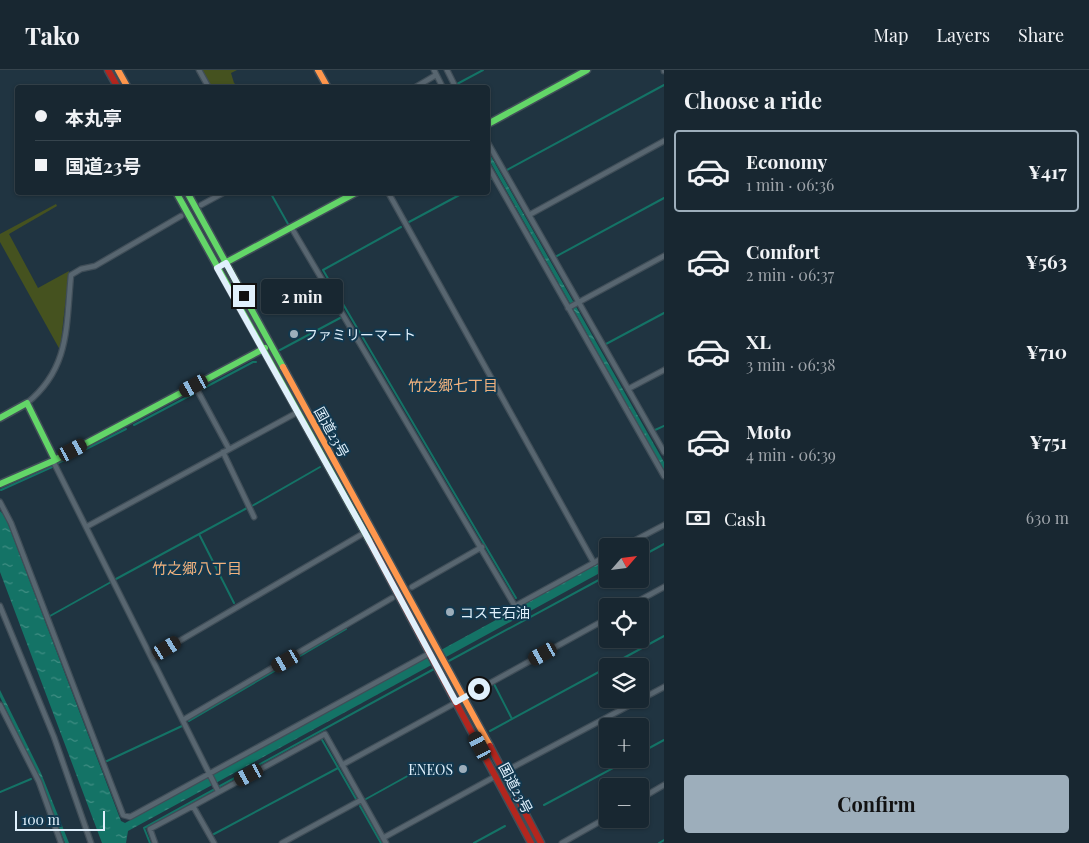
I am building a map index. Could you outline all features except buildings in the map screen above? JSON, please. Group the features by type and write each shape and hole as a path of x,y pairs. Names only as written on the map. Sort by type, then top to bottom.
{"main road":[{"path":"108,70 116,85"},
{"path":"118,70 126,85"},
{"path":"318,70 326,85"},
{"path":"490,123 587,70"},
{"name":"国道23号","path":"178,195 365,533 532,843"},
{"name":"国道23号","path":"189,195 541,843"},
{"path":"217,268 351,195"},
{"path":"0,484 54,460 270,345"},
{"path":"0,418 27,403 54,460"}],"street":[{"path":"199,70 207,85"},
{"path":"434,70 441,85"},
{"path":"446,70 454,85"},
{"path":"419,85 436,75"},
{"path":"529,215 664,141"},
{"path":"490,147 664,452"},
{"path":"490,170 664,476"},
{"path":"201,205 219,195"},
{"path":"390,195 594,563"},
{"path":"27,403 46,385 61,358 71,275 81,269 95,266 181,216"},
{"path":"292,227 516,606 599,560"},
{"path":"568,308 664,256"},
{"path":"628,389 664,370"},
{"path":"194,386 229,449"},
{"path":"86,527 298,412"},
{"path":"223,452 254,517"},
{"path":"54,460 218,791"},
{"path":"0,502 11,523 123,815 130,817 431,654"},
{"path":"639,538 664,525"},
{"path":"152,657 365,533"},
{"path":"412,587 482,547"},
{"path":"644,598 664,587"},
{"path":"183,720 392,598"},
{"path":"0,606 54,737 91,843"},
{"path":"342,765 599,623"},
{"path":"504,772 664,687"},
{"path":"0,704 38,782 61,843"},
{"path":"155,843 150,829 325,734 385,841 496,776"},
{"path":"649,794 664,785"},
{"path":"282,843 361,800"},
{"path":"193,806 214,843"},
{"path":"562,843 599,822"}],"shaded area":[{"path":"201,70 237,70 231,73 236,85 210,85"},
{"path":"56,204 57,206 9,234 38,288 69,271 60,350 0,242 0,234"}],"water":[{"path":"490,155 664,462 664,470 490,162"},
{"path":"0,511 5,516 121,821 125,823 599,563 599,573 128,831 126,843 102,843 0,572"},
{"path":"0,690 41,773 69,843 65,843 39,776 0,697"}],"waterway":[{"path":"457,84 483,70"},
{"path":"507,170 664,85"},
{"path":"272,195 288,224"},
{"path":"409,222 459,195"},
{"path":"555,257 664,198"},
{"path":"401,227 323,270 516,598"},
{"path":"606,344 664,313"},
{"path":"280,350 340,318"},
{"path":"202,389 256,362"},
{"path":"134,425 193,394"},
{"path":"655,430 664,426"},
{"path":"58,463 126,429"},
{"path":"1,490 52,467"},
{"path":"252,506 320,467"},
{"path":"116,579 247,508"},
{"path":"199,534 234,603"},
{"path":"649,552 664,544"},
{"path":"447,662 599,580"},
{"path":"50,616 111,582"},
{"path":"189,721 346,629"},
{"path":"624,658 664,636"},
{"path":"220,786 434,669"},
{"path":"490,731 599,672"},
{"path":"494,684 512,719"},
{"path":"107,761 182,726"},
{"path":"321,738 356,799"},
{"path":"649,748 664,740"},
{"path":"366,799 431,763"},
{"path":"214,834 338,768"},
{"path":"544,805 613,768"},
{"path":"0,792 31,779"},
{"path":"150,843 144,828 215,789"},
{"path":"360,806 381,843"},
{"path":"474,843 505,826"},
{"path":"659,843 664,840"}],"traffic: fast":[{"path":"490,123 587,70"},
{"path":"178,195 370,542"},
{"path":"189,195 283,367"},
{"path":"223,264 351,195"},
{"path":"0,484 53,461 265,348"},
{"path":"0,418 27,403 55,460"}],"traffic: slow":[{"path":"118,70 126,85"},
{"path":"318,70 326,85"},
{"path":"283,367 490,746"}],"traffic: jam":[{"path":"108,70 116,85"},
{"path":"370,542 531,843"},
{"path":"490,746 541,843"}],"place":[{"name":"ファミリーマート","path":"294,334"},
{"name":"コスモ石油","path":"450,612"},
{"name":"ENEOS","path":"463,769"}],"district":[{"name":"竹之郷七丁目","path":"453,385"},
{"name":"竹之郷八丁目","path":"197,568"}],"route":[{"path":"244,296 226,263 217,268 365,533 456,702 479,689"}]}
